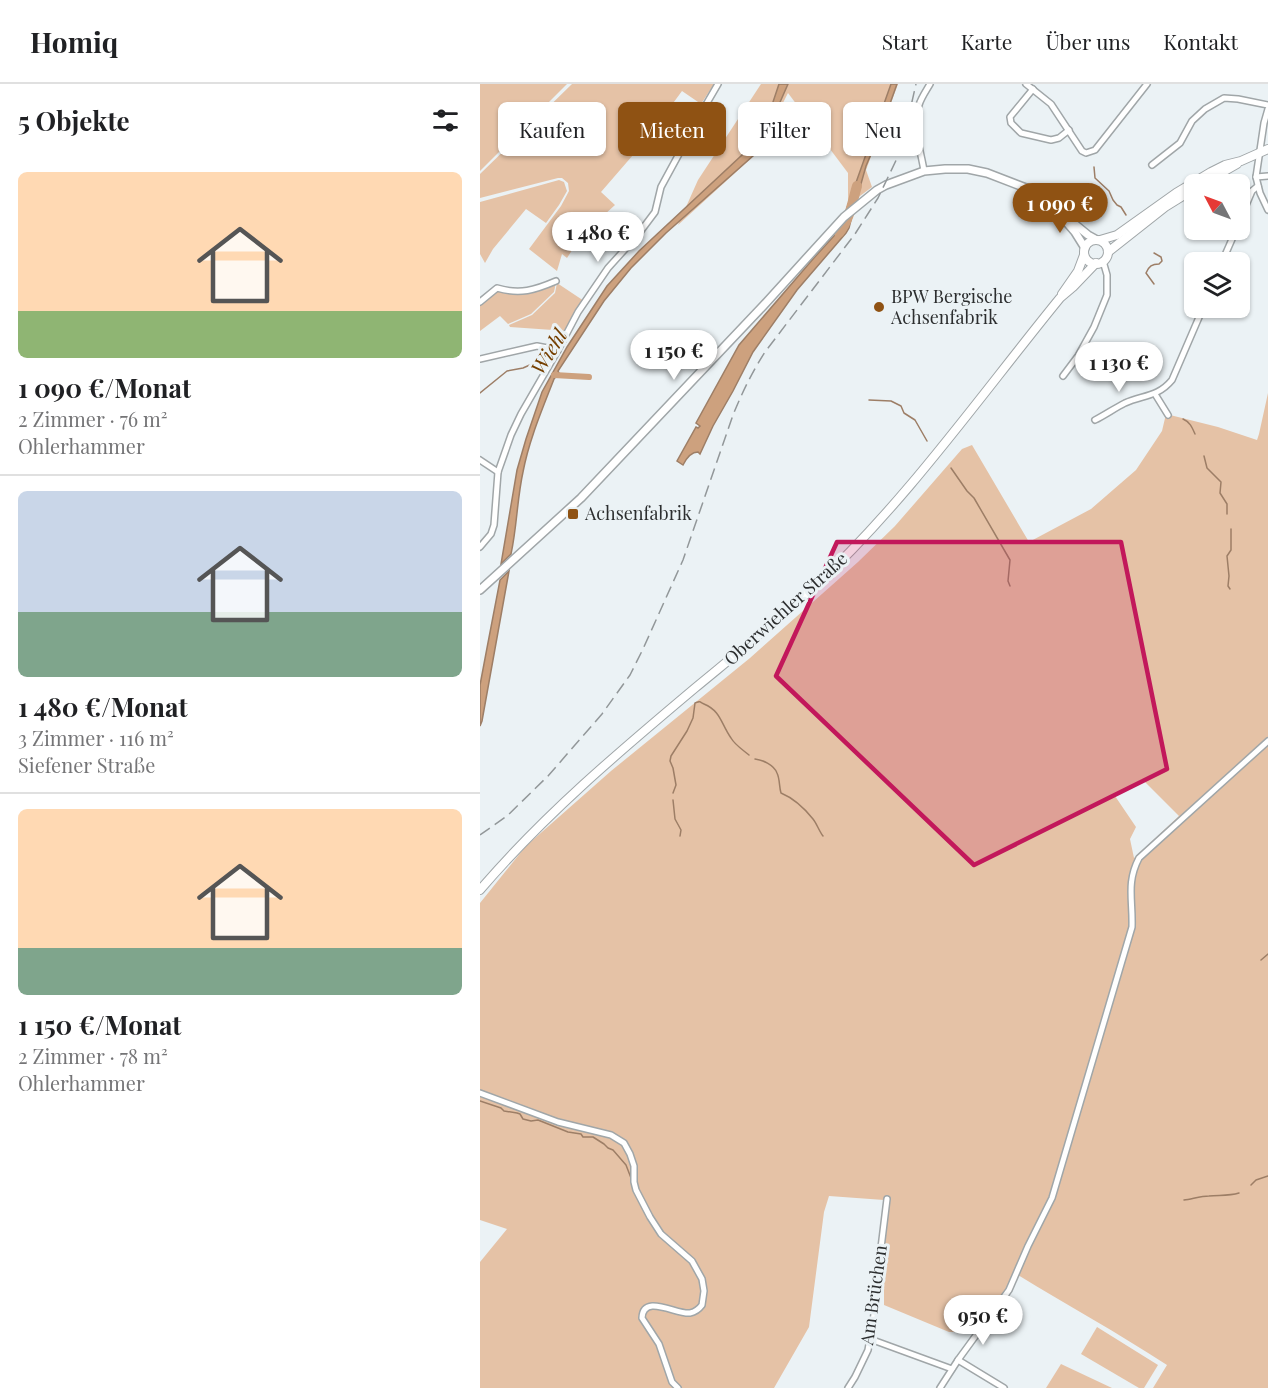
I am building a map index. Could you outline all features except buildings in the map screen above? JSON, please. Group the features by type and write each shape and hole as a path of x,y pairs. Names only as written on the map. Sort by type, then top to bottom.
{"main road":[{"path":"1184,195 1165,207 1108,252 1099,262 1089,261 1085,251 1088,243 1117,235 1176,193 1211,172 1264,151"},
{"path":"1221,174 1241,161"},
{"path":"1098,240 1106,245 1108,252"},
{"name":"Oberwiehler Straße","path":"480,890 514,850 592,777 812,588 859,543 918,476 1060,298 1078,270 1085,251"},
{"name":"Oberwiehler Straße","path":"1060,298 1099,262"}],"street":[{"path":"480,547 491,534 494,525 498,472 521,414 578,312 608,268 655,213 661,187 718,84"},
{"path":"924,171 916,116 918,105 930,84"},
{"path":"1026,84 1051,104 1082,151 1086,153 1095,150 1147,84"},
{"path":"1033,89 1010,117 1011,123 1021,133 1051,140 1059,138 1069,130"},
{"path":"1152,165 1180,143 1192,121 1205,109 1224,98 1238,99 1268,107 1264,123 1264,151 1257,167 1256,177 1268,210"},
{"path":"480,590 581,498 844,217 886,185 924,171 968,169 987,173 1026,188 1098,240"},
{"path":"1256,177 1268,176"},
{"path":"1250,196 1258,186"},
{"path":"1055,208 1075,232 1085,251"},
{"path":"1063,376 1084,346 1107,295 1107,275 1099,262"},
{"path":"480,302 497,288 523,292 536,290 556,281"},
{"path":"1095,420 1125,403 1155,394 1167,386 1172,380 1199,318"},
{"path":"480,358 537,346 558,350"},
{"path":"1155,394 1168,415"},
{"path":"480,460 498,472"},
{"path":"940,1388 1009,1290 1052,1198 1132,927 1130,885 1133,868 1139,858 1268,741"},
{"path":"480,1093 558,1122 611,1135 624,1143 634,1166 636,1190 650,1217 661,1234 692,1261 702,1279 704,1291 702,1305 693,1312 682,1313 652,1306 646,1307 642,1313 642,1318 659,1344 672,1382 678,1388"},
{"name":"Am Brüchen","path":"848,1388 868,1350 876,1302 879,1256 887,1199"},
{"path":"870,1339 952,1369"},
{"path":"958,1360 1004,1388"}],"highlighted area":[{"path":"837,542 1121,542 1167,769 974,865 776,676"}],"shaded area":[{"path":"480,84 567,84 549,102 498,102 498,153 480,171"},
{"path":"572,84 714,84 702,102 698,102 682,91 674,102 618,102 618,156 632,156 601,192 615,205 582,235 567,258 562,254 557,271 529,249 561,206 569,191 568,183 558,178 480,198 480,174 498,156 606,156 606,102 554,102"},
{"path":"761,84 898,84 891,102 843,102 843,156 871,156 866,170 872,187 848,205 848,173 831,150 831,102 795,102 788,93 783,102 749,102"},
{"path":"779,84 788,84 780,102 773,102"},
{"path":"891,84 897,84 891,102 885,102"},
{"path":"738,119 738,156 754,156 678,225 698,180 714,156 726,156 726,137"},
{"path":"741,156 753,156 666,233 631,268 604,301 558,371 536,425 526,460 511,554 501,564 517,470 542,392 567,347 607,286 639,251"},
{"path":"865,156 870,156 857,198 848,205"},
{"path":"559,180 564,182 567,191 546,223 526,209 493,249 485,263 480,254 480,202"},
{"path":"852,216 846,233 797,290 753,352 700,454 695,452 687,458 683,465 677,461 696,427 700,426 696,423 739,345"},
{"path":"556,282 554,292 531,314 508,324 500,316 480,331 480,303 498,290 523,293"},
{"path":"557,283 584,301 567,331 510,327 509,325 532,315 555,293"},
{"path":"1268,393 1268,1388 1153,1388 1167,1365 1018,1275 980,1332 949,1332 884,1305 884,1200 829,1196 824,1212 809,1327 774,1388 480,1388 480,1262 507,1229 480,1220 480,903 526,846 611,771 750,658 858,562 895,526 962,449 972,445 1029,542 1091,509 1136,470 1162,431 1166,414 1257,440","holes":["1142,779 1179,816 1134,858 1130,839 1136,827 1115,796"]},
{"path":"509,571 480,726 480,685 500,580"},
{"path":"1097,1327 1158,1365 1144,1388 1139,1388 1081,1354"},
{"path":"1061,1364 1112,1388 1046,1388"}],"waterway":[{"path":"1094,167 1095,178 1109,191 1113,200 1126,215"},
{"path":"839,233 848,216 857,186"},
{"path":"1154,253 1161,257 1162,261 1151,266 1146,273 1154,284"},
{"name":"Wiehl","path":"480,393 507,371 523,368 541,360"},
{"name":"Wiehl","path":"554,375 589,377"},
{"path":"869,400 891,401 901,406 904,413 915,420 927,441"},
{"path":"1183,419 1189,423 1195,434"},
{"path":"1204,456 1207,468 1221,482 1220,493 1227,504 1227,514"},
{"path":"951,468 974,498 1010,560 1008,581 1010,586"},
{"path":"1230,589 1227,556 1231,550 1231,529"},
{"path":"673,793 676,785 670,761 671,756 693,718 695,703 700,702 714,710 733,741 749,755"},
{"path":"755,759 765,762 776,770 781,793 806,811 823,836"},
{"path":"673,800 675,819 681,830 680,836"},
{"path":"1261,960 1268,954"},
{"path":"480,1101 504,1111 520,1114 523,1119 538,1120 568,1132 581,1134 583,1137 593,1137 613,1150 626,1165 631,1178"},
{"path":"1251,1185 1256,1180 1268,1176"},
{"path":"1184,1200 1239,1193"}],"railway":[{"path":"480,835 507,816 548,776 602,714 630,675 683,560 733,415 744,391 765,352 855,234 878,198 901,150 916,84"}],"place":[{"name":"BPW Bergische Achsenfabrik","path":"879,307"},
{"name":"Achsenfabrik","path":"573,514"}]}
